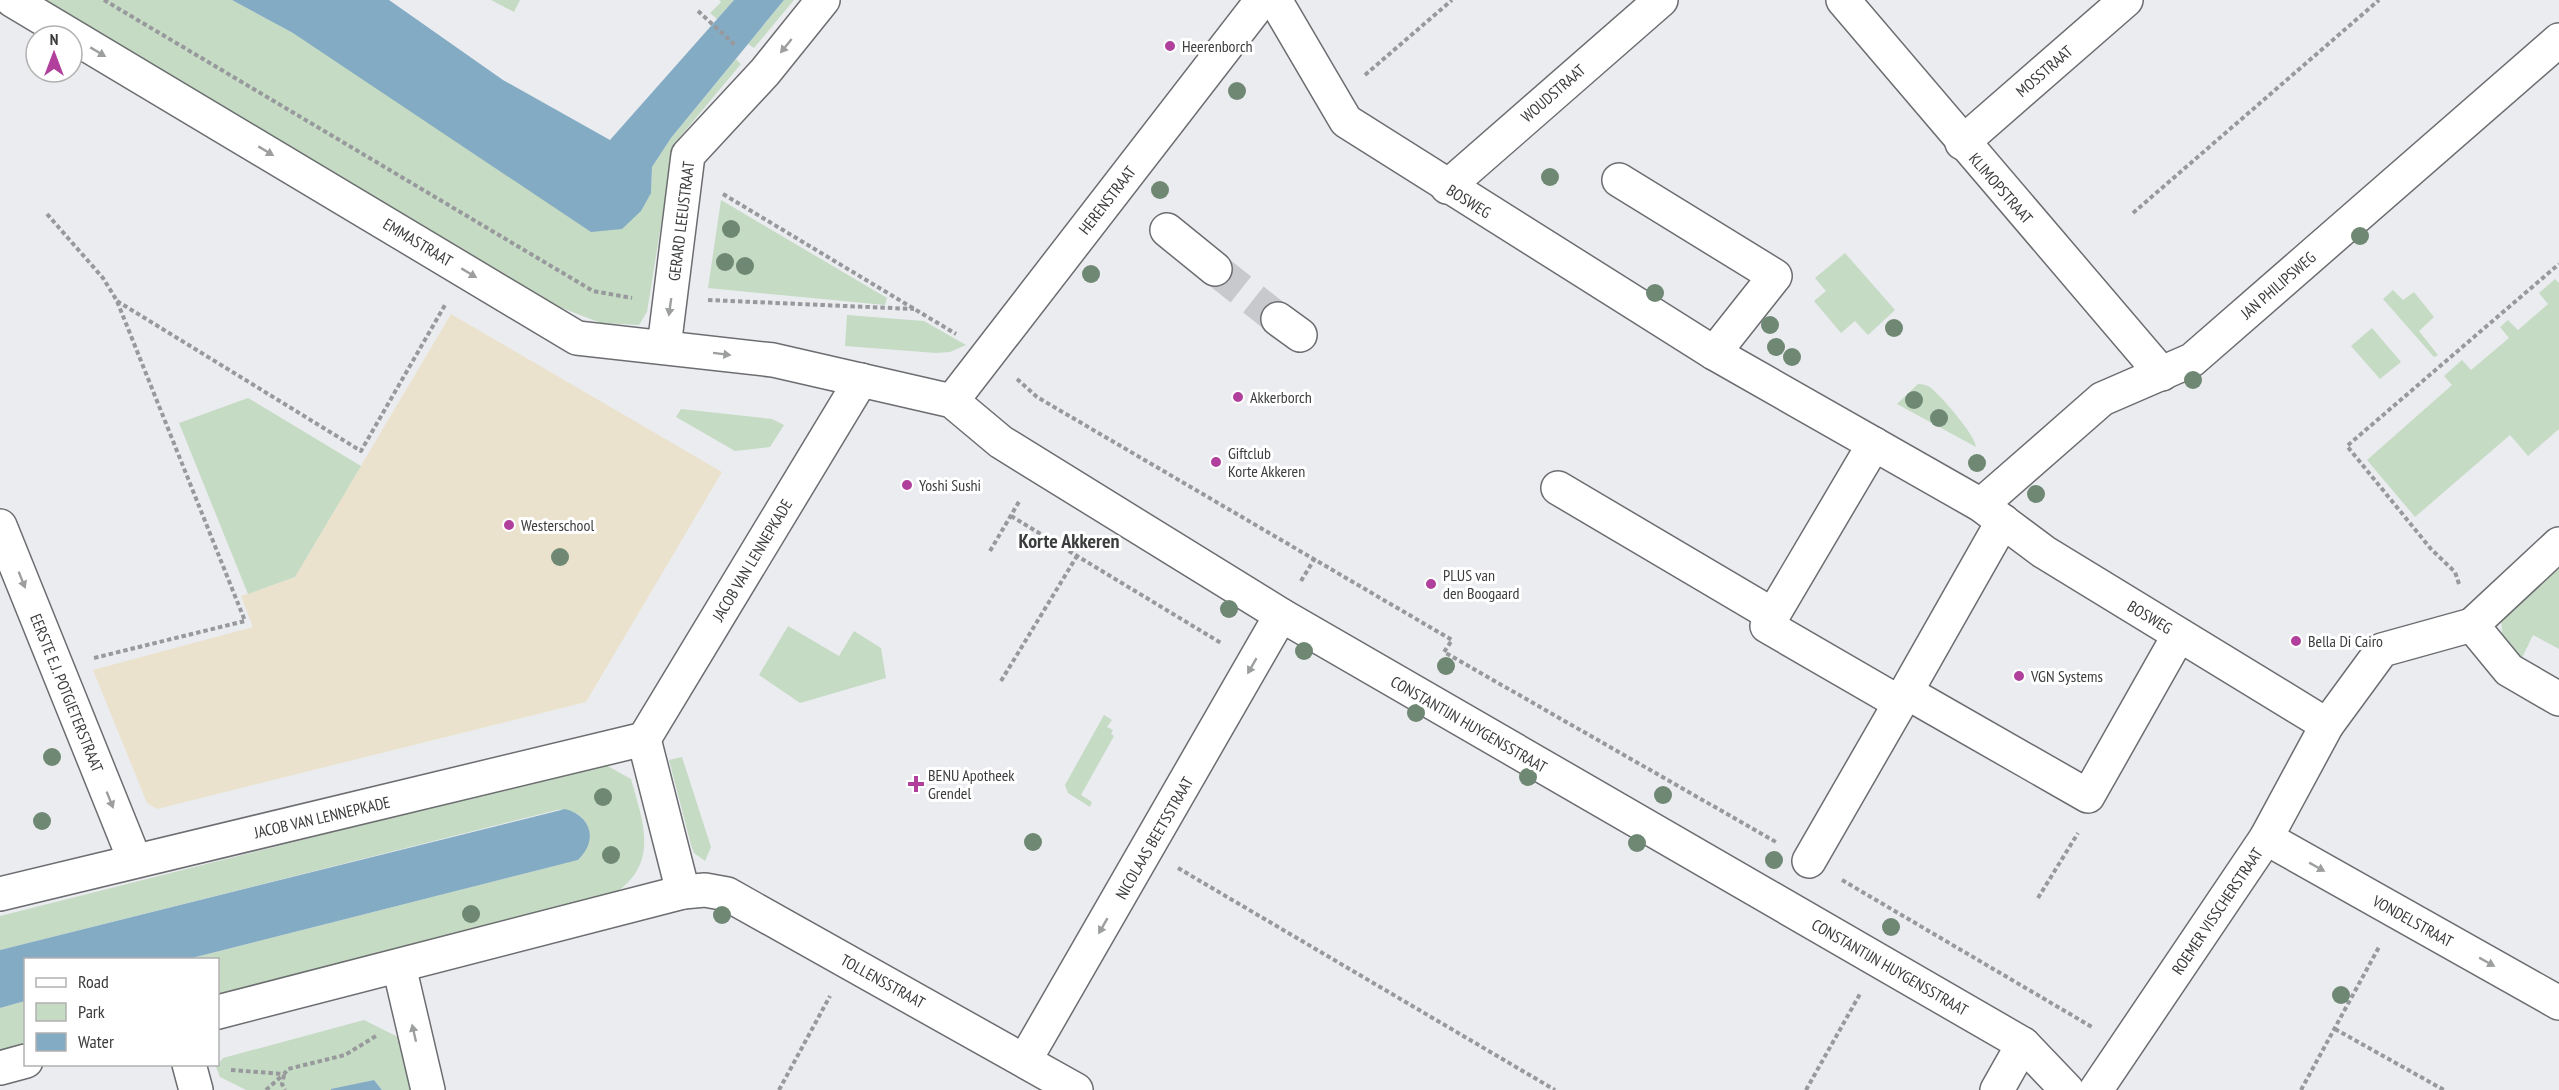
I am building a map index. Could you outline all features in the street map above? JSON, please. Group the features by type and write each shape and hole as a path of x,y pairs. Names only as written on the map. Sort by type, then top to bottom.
{"street":[{"name":"EMMASTRAAT","path":"12,0 577,338 773,360 861,380"},
{"name":"GERARD LEEUSTRAAT","path":"664,347 688,155 765,72 823,0"},
{"name":"HERENSTRAAT","path":"952,401 1262,0"},
{"name":"BOSWEG","path":"1275,0 1346,121 1447,187 1714,353 1992,513 2044,552 2327,725"},
{"name":"WOUDSTRAAT","path":"1447,187 1661,0"},
{"name":"KLIMOPSTRAAT","path":"1844,0 1962,143 2162,374"},
{"name":"MOSSTRAAT","path":"1962,143 2126,0"},
{"name":"JAN PHILIPSWEG","path":"1809,861 1903,698 1992,513 2102,399 2192,360 2559,40"},
{"path":"1619,180 1775,276 1714,353"},
{"path":"1167,230 1215,268"},
{"name":"CONSTANTIJN HUYGENSSTRAAT","path":"861,380 952,401 1001,442 1281,615 2023,1044 2067,1090"},
{"name":"JACOB VAN LENNEPKADE","path":"0,894 644,740 861,380"},
{"path":"1874,444 1767,626 2088,796 2179,635"},
{"path":"1558,488 1773,615"},
{"name":"EERSTE E.J. POTGIETERSTRAAT","path":"0,526 135,861"},
{"path":"2327,725 2382,650 2472,625 2559,544"},
{"name":"NICOLAAS BEETSSTRAAT","path":"1025,1060 1281,615"},
{"path":"2472,625 2509,670 2559,699"},
{"name":"ROEMER VISSCHERSTRAAT","path":"2097,1090 2266,838 2327,725"},
{"path":"219,1012 684,892 644,740"},
{"name":"VONDELSTRAAT","path":"2266,838 2559,1003"},
{"name":"TOLLENSSTRAAT","path":"684,892 705,890 727,894 1076,1090"},
{"path":"399,966 428,1090"},
{"path":"1996,1090 2023,1044"},
{"path":"0,1068 24,1062"}],"path":[{"path":"104,0 593,291 613,295"},
{"path":"1332,98 1366,74 1452,0"},
{"path":"2133,213 2379,0"},
{"path":"698,11 739,49"},
{"path":"716,190 988,354 1037,397 1452,640 1444,652 1809,861 2095,1029"},
{"path":"47,214 103,278 117,300 245,621 57,667"},
{"path":"2472,625 2455,572 2431,549 2347,446 2559,264"},
{"path":"117,300 361,451 465,271"},
{"path":"699,299 914,309"},
{"path":"990,551 1040,466"},
{"path":"1011,516 1254,663"},
{"path":"1001,681 1077,556"},
{"path":"2038,898 2094,804 2088,796"},
{"path":"1147,850 1555,1090"},
{"path":"2301,1090 2398,912"},
{"path":"1806,1090 1878,960"},
{"path":"778,1090 848,962"},
{"path":"266,1090 288,1070 345,1054 410,1016"},
{"path":"2335,1029 2444,1090"},
{"path":"192,1074 284,1074"},
{"path":"284,1074 282,1084 285,1090"}],"shaded area":[{"name":"Westerschool","path":"451,314 722,472 586,702 157,809 147,803 93,670 253,627 241,596 295,577"}],"green space":[{"path":"39,0 232,0 293,33 651,193 652,167 671,138 736,59 741,64 674,144 647,312 639,325 601,323 554,305 84,27 84,24 80,24"},
{"path":"491,0 520,0 514,12"},
{"path":"719,0 734,0 717,19 710,13 721,2"},
{"path":"784,0 794,0 754,48 748,44"},
{"path":"721,200 887,298 885,305 708,288"},
{"path":"1845,253 1895,310 1868,335 1855,321 1841,333 1814,301 1826,291 1815,278"},
{"path":"2555,279 2559,283 2559,429 2528,456 2510,435 2415,517 2367,460 2452,385 2444,376 2462,360 2471,370 2509,338 2500,327 2508,320 2518,330 2548,304 2539,293"},
{"path":"2393,290 2403,300 2414,292 2434,317 2419,331 2438,355 2434,357 2383,299"},
{"path":"847,315 924,321 966,345 950,352 936,353 845,346"},
{"path":"2372,328 2401,362 2380,379 2351,346"},
{"path":"1918,384 1929,387 1943,399 1964,425 1976,447 1897,404"},
{"path":"248,398 361,466 295,577 248,594 179,423"},
{"path":"681,409 772,419 784,425 770,447 735,451 676,417"},
{"path":"2559,564 2559,649 2533,635 2521,660 2503,645 2501,619"},
{"path":"788,626 839,656 854,631 881,648 886,678 800,703 759,675"},
{"path":"1104,715 1112,720 1107,727 1113,730 1111,734 1114,736 1081,795 1092,802 1090,807 1068,793 1065,785"},
{"path":"682,757 711,847 705,861 694,853 691,845 669,760"},
{"path":"604,764 631,779 643,828 644,843 637,871 611,896 219,996 219,958 192,958 578,860 589,842 587,826 576,813 557,810 0,950 0,916"},
{"path":"24,1001 24,1045 0,1052 0,1008"},
{"path":"364,1020 398,1037 414,1090 382,1090 374,1080 331,1090 246,1090 220,1077 216,1067 223,1058"}],"water":[{"path":"232,0 389,0 503,80 610,140 734,0 784,0 671,138 652,167 651,193 641,211 622,229 591,232 293,33"},
{"path":"565,809 581,817 589,830 588,845 578,860 192,958 24,958 24,1001 0,1008 0,950"},
{"path":"374,1080 382,1090 331,1090 331,1089"}],"tunnel":[{"path":"1215,269 1278,319"}],"place":[{"name":"Heerenborch","path":"1170,46"},
{"name":"Akkerborch","path":"1238,397"},
{"name":"Giftclub Korte Akkeren","path":"1216,462"},
{"name":"Yoshi Sushi","path":"907,485"},
{"name":"Westerschool","path":"509,525"},
{"name":"PLUS van den Boogaard","path":"1431,584"},
{"name":"Bella Di Cairo","path":"2296,641"},
{"name":"VGN Systems","path":"2019,676"},
{"name":"BENU Apotheek Grendel","path":"916,784"}],"district":[{"name":"Korte Akkeren","path":"1069,541"}]}
